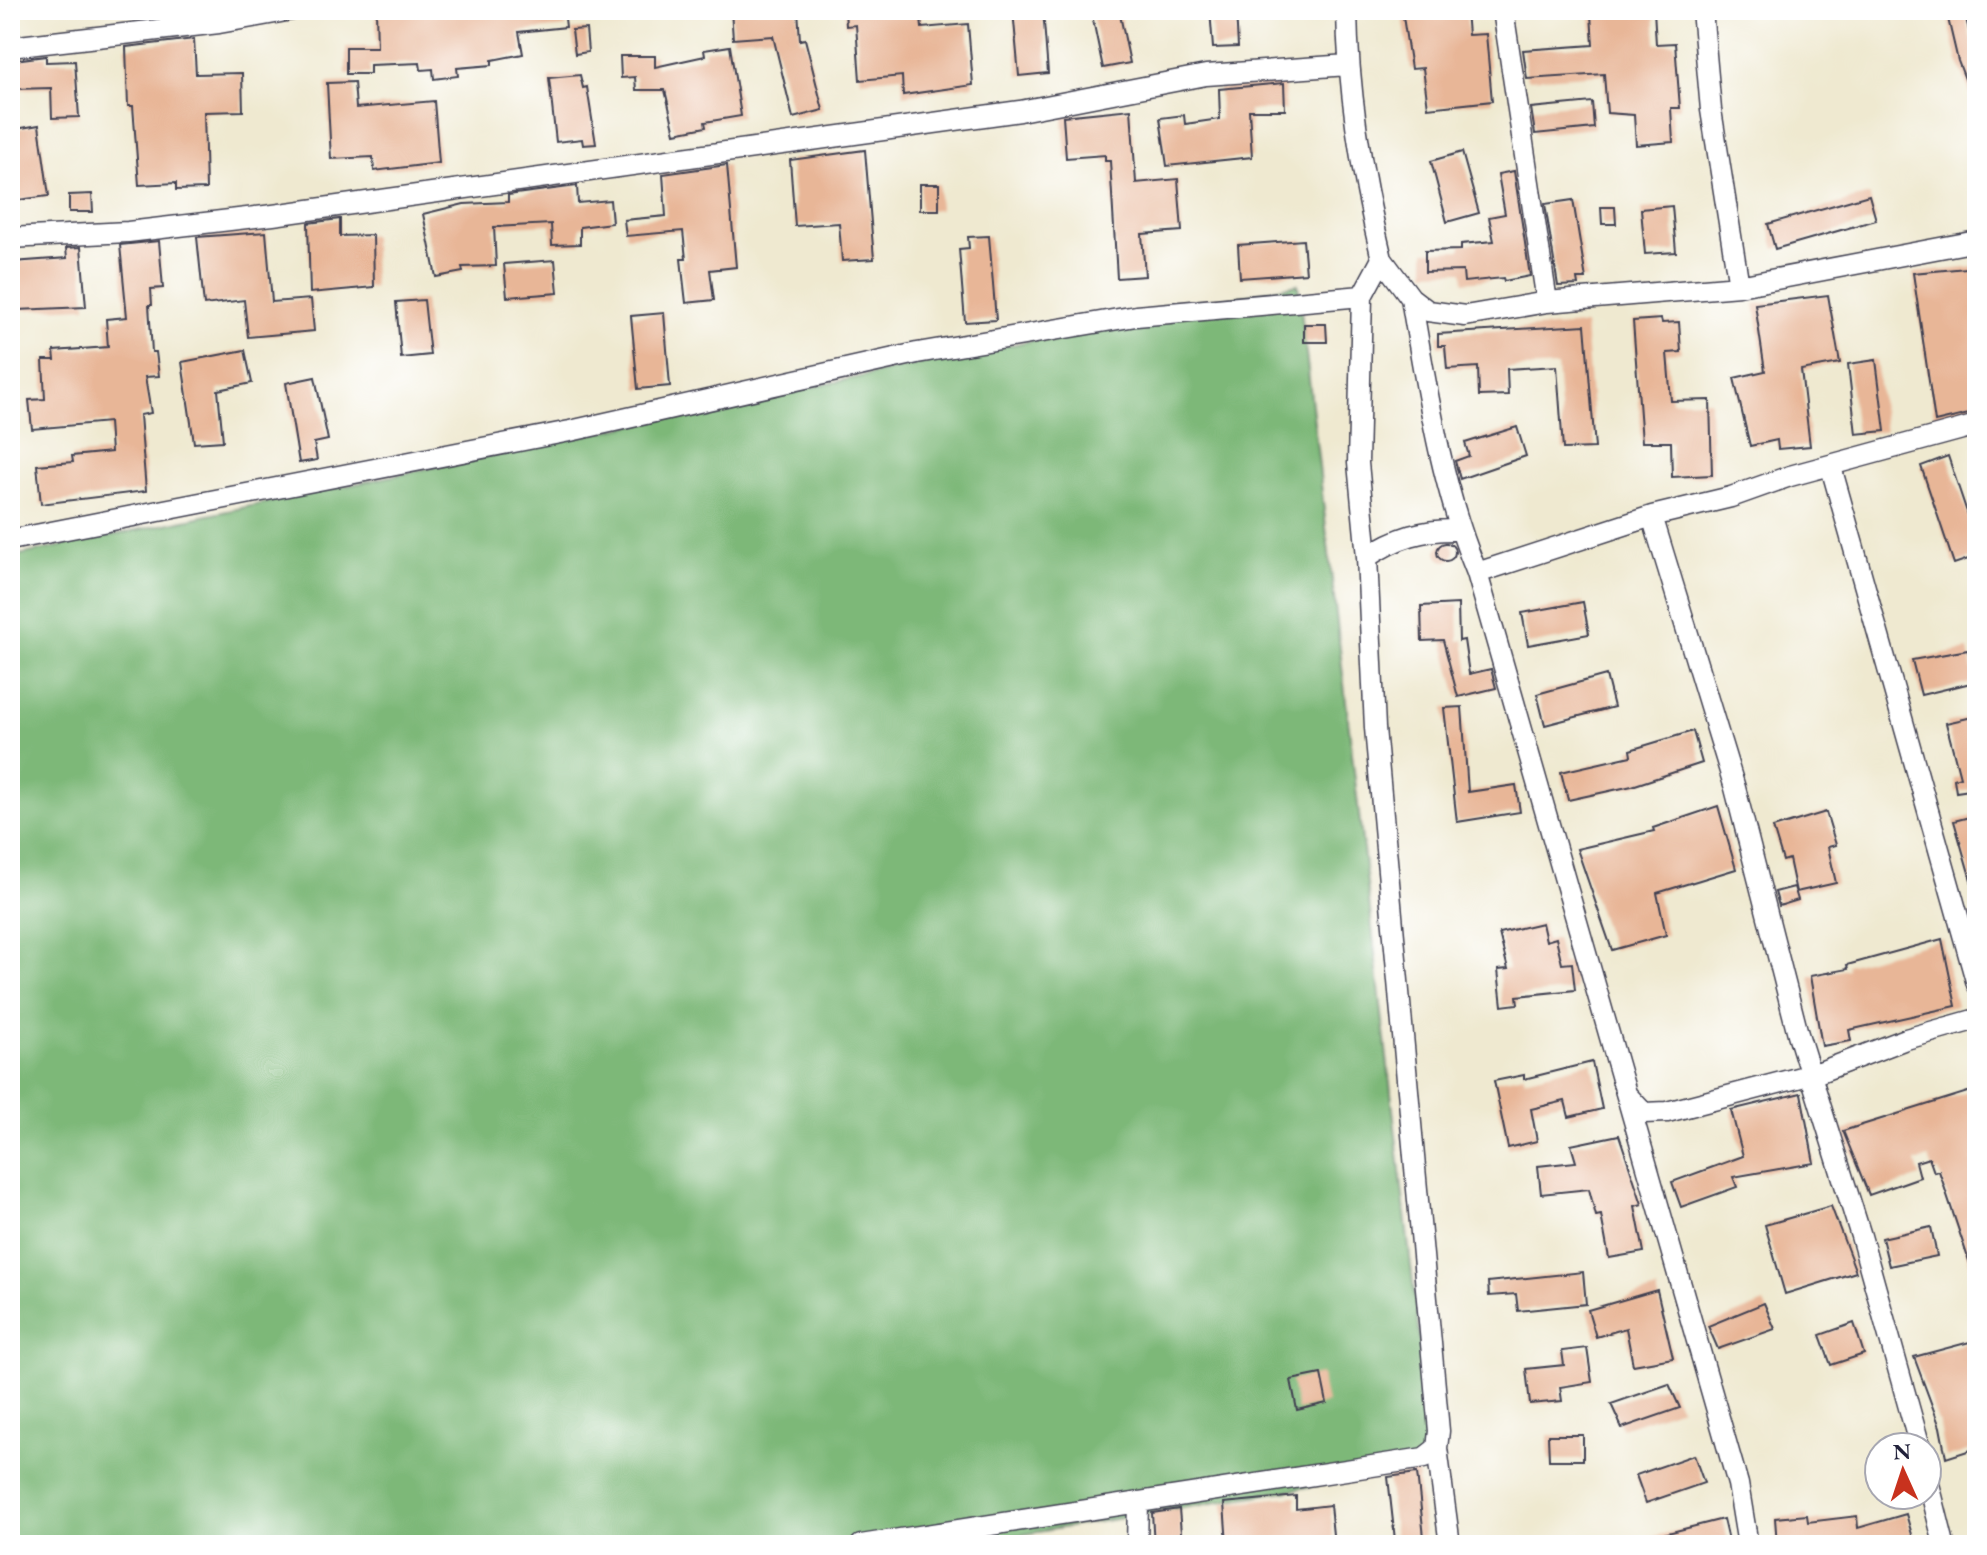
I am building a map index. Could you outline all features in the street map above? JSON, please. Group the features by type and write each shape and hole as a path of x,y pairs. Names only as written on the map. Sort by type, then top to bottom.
{"street":[{"path":"10,47 219,23 292,10"},
{"path":"1347,10 1348,65 1382,259 1411,298 1428,311 1465,316 1547,302 1739,286 1977,241"},
{"path":"1503,10 1547,302"},
{"path":"1702,10 1711,110 1739,286"},
{"path":"10,238 128,232 273,215 1005,113 1206,75 1348,65"},
{"path":"1382,259 1362,296 1358,463 1367,557 1375,728 1439,1431 1437,1448 1450,1545"},
{"path":"10,540 570,431 917,353 1136,316 1362,296"},
{"path":"1411,298 1434,429 1459,530 1477,573 1627,1094 1738,1484 1748,1545"},
{"path":"1477,573 1652,516 1731,497 1790,476 1977,425"},
{"path":"1831,467 1977,984"},
{"path":"1652,516 1735,788 1811,1074 1916,1431"},
{"path":"1367,557 1395,538 1433,529 1459,530"},
{"path":"1627,1094 1644,1113 1667,1112 1858,1060 1906,1039 1977,1019"},
{"path":"861,1545 941,1538 1424,1458 1437,1448"},
{"path":"1137,1545 1138,1503"},
{"path":"1936,1511 1943,1540"}],"green space":[{"path":"1298,284 1434,1466 960,1545 10,1545 10,557"}],"building":[{"path":"376,10 564,10 566,27 519,32 523,54 492,60 492,65 457,68 458,76 434,79 433,69 421,70 420,63 370,65 370,74 346,74 346,47 377,47"},
{"path":"731,10 798,10 800,40 805,39 823,110 793,118 773,36 733,39"},
{"path":"845,10 920,10 922,28 968,24 973,85 903,95 902,76 860,80 856,25 846,26"},
{"path":"1013,10 1043,10 1048,73 1019,76"},
{"path":"1091,10 1119,10 1130,63 1103,68"},
{"path":"1210,10 1236,10 1238,47 1213,48"},
{"path":"1402,10 1466,10 1468,35 1486,34 1492,101 1428,108 1423,68 1411,69"},
{"path":"1654,10 1656,44 1675,43 1680,108 1671,108 1673,142 1636,145 1634,115 1607,113 1604,74 1527,79 1523,50 1593,45 1591,14"},
{"path":"1946,10 1964,10 1977,63 1977,110 1958,61"},
{"path":"586,29 588,52 575,54 572,30"},
{"path":"194,39 196,74 242,73 243,111 204,112 206,189 176,190 176,183 139,185 133,106 128,106 126,47"},
{"path":"730,46 741,116 705,122 706,127 675,133 665,90 636,90 635,77 621,78 620,56 655,56 655,67 705,56 704,50"},
{"path":"46,56 46,62 75,61 79,117 52,118 51,88 15,89 14,60"},
{"path":"580,75 583,88 587,87 596,144 583,145 582,139 556,142 549,78"},
{"path":"354,82 356,108 434,101 439,163 374,171 373,157 331,159 327,83"},
{"path":"1284,83 1285,110 1249,110 1252,157 1167,166 1160,118 1184,115 1185,124 1220,119 1219,89"},
{"path":"1592,102 1594,128 1535,134 1531,108"},
{"path":"1131,109 1136,183 1178,179 1182,231 1142,234 1145,276 1117,278 1110,161 1105,161 1105,155 1066,158 1063,116"},
{"path":"39,125 49,196 18,200 10,130"},
{"path":"865,150 874,259 842,261 839,223 795,226 790,160"},
{"path":"1462,152 1479,213 1447,222 1431,161"},
{"path":"727,165 736,267 710,270 714,300 686,303 681,259 686,259 683,231 626,236 624,220 666,216 663,174"},
{"path":"1514,171 1530,276 1504,281 1503,278 1464,282 1463,271 1425,272 1425,251 1461,250 1461,244 1494,241 1489,217 1505,214 1498,174"},
{"path":"920,184 939,184 939,210 920,210"},
{"path":"577,186 578,203 610,200 612,223 580,227 580,244 552,245 551,224 494,227 496,266 462,267 463,272 436,277 423,214 464,204 508,202 508,195"},
{"path":"92,194 93,212 69,212 69,195"},
{"path":"1869,195 1876,220 1775,249 1768,224"},
{"path":"1573,200 1586,279 1577,279 1578,285 1558,286 1545,204"},
{"path":"1672,206 1676,252 1645,254 1641,209"},
{"path":"1601,207 1615,207 1616,224 1602,224"},
{"path":"340,219 340,236 373,235 374,287 310,293 308,223"},
{"path":"266,232 272,302 311,299 314,331 248,337 244,300 204,305 197,237"},
{"path":"989,236 996,320 965,322 959,249 969,248 968,237"},
{"path":"1303,240 1306,273 1240,278 1238,245"},
{"path":"159,241 163,288 151,289 152,305 149,305 152,352 156,352 159,376 145,377 151,413 140,415 146,491 41,504 37,465 73,462 72,456 111,452 109,422 32,429 29,400 45,399 43,360 55,360 54,351 108,347 106,319 127,317 120,245"},
{"path":"81,247 86,307 17,310 13,262 67,258 66,248"},
{"path":"555,260 558,293 507,297 504,264"},
{"path":"1977,267 1977,412 1935,422 1913,273"},
{"path":"1828,295 1840,363 1801,370 1810,446 1778,449 1777,440 1750,446 1734,378 1765,371 1755,304"},
{"path":"424,300 430,355 401,358 396,302"},
{"path":"664,313 670,386 638,389 631,316"},
{"path":"1661,319 1662,323 1679,322 1681,352 1667,353 1671,401 1710,400 1712,475 1672,477 1671,442 1642,442 1633,321"},
{"path":"1304,324 1326,324 1327,342 1304,342"},
{"path":"1585,325 1595,448 1563,449 1557,366 1507,369 1508,395 1479,396 1478,367 1447,369 1445,346 1438,346 1438,334"},
{"path":"245,350 252,383 218,390 223,441 194,443 182,362"},
{"path":"1876,360 1885,431 1856,434 1848,364"},
{"path":"315,377 328,440 314,443 317,460 299,463 286,383"},
{"path":"1517,427 1526,456 1460,479 1455,461 1469,456 1465,443"},
{"path":"1948,456 1972,527 1977,525 1977,556 1954,564 1921,466"},
{"path":"1446,543 1455,552 1446,561 1437,552"},
{"path":"1583,602 1589,634 1528,645 1522,613"},
{"path":"1458,604 1459,641 1464,640 1469,674 1491,669 1496,688 1458,697 1443,640 1422,641 1421,606"},
{"path":"1968,650 1975,682 1921,695 1912,660"},
{"path":"1606,675 1614,707 1545,725 1537,694"},
{"path":"1462,707 1468,792 1516,785 1520,812 1457,822 1444,708"},
{"path":"1977,716 1977,789 1956,792 1954,779 1960,777 1946,723"},
{"path":"1693,731 1702,763 1632,786 1568,800 1561,772 1631,756 1630,750"},
{"path":"1718,806 1736,869 1657,893 1666,935 1612,950 1577,849 1654,831 1653,828"},
{"path":"1826,812 1836,845 1828,847 1836,883 1796,892 1789,859 1783,861 1773,828"},
{"path":"1977,815 1977,886 1973,887 1954,821"},
{"path":"1794,887 1798,900 1779,906 1775,892"},
{"path":"1542,923 1546,941 1556,938 1562,964 1572,963 1575,990 1517,996 1518,1004 1502,1006 1498,970 1508,969 1499,933"},
{"path":"1942,939 1956,1006 1849,1030 1851,1041 1822,1046 1810,976 1848,969 1847,965"},
{"path":"1592,1062 1602,1109 1569,1117 1565,1101 1531,1109 1537,1141 1508,1148 1494,1081 1524,1075 1524,1079"},
{"path":"1977,1089 1976,1282 1939,1171 1934,1172 1929,1158 1916,1162 1920,1177 1869,1195 1843,1131"},
{"path":"1801,1093 1814,1163 1733,1177 1737,1187 1681,1207 1672,1182 1743,1156 1731,1110"},
{"path":"1619,1135 1642,1204 1635,1206 1644,1252 1609,1258 1601,1215 1596,1216 1589,1189 1541,1194 1538,1166 1576,1162 1571,1145"},
{"path":"1831,1206 1856,1272 1785,1294 1765,1225"},
{"path":"1931,1227 1937,1256 1889,1266 1882,1238"},
{"path":"1583,1272 1586,1304 1518,1311 1516,1294 1489,1296 1488,1282"},
{"path":"1657,1290 1673,1358 1633,1365 1626,1328 1596,1337 1588,1310"},
{"path":"1764,1303 1775,1329 1718,1349 1708,1326"},
{"path":"1854,1323 1864,1354 1831,1365 1820,1335"},
{"path":"1977,1340 1977,1448 1946,1458 1943,1431 1914,1357"},
{"path":"1587,1348 1592,1382 1560,1387 1562,1401 1530,1404 1526,1369 1564,1365 1562,1351"},
{"path":"1321,1374 1327,1403 1297,1410 1291,1380"},
{"path":"1669,1384 1680,1408 1622,1428 1611,1404"},
{"path":"1548,1435 1583,1435 1583,1460 1549,1460"},
{"path":"1694,1455 1704,1483 1646,1503 1636,1475"},
{"path":"1417,1473 1424,1537 1395,1540 1388,1477"},
{"path":"1296,1496 1296,1509 1330,1505 1334,1545 1227,1545 1224,1503"},
{"path":"1179,1509 1182,1545 1154,1545 1152,1513"},
{"path":"1906,1514 1915,1545 1777,1545 1775,1518 1807,1515 1808,1522 1857,1516 1858,1528"},
{"path":"1723,1519 1729,1545 1641,1545 1640,1540"}]}
